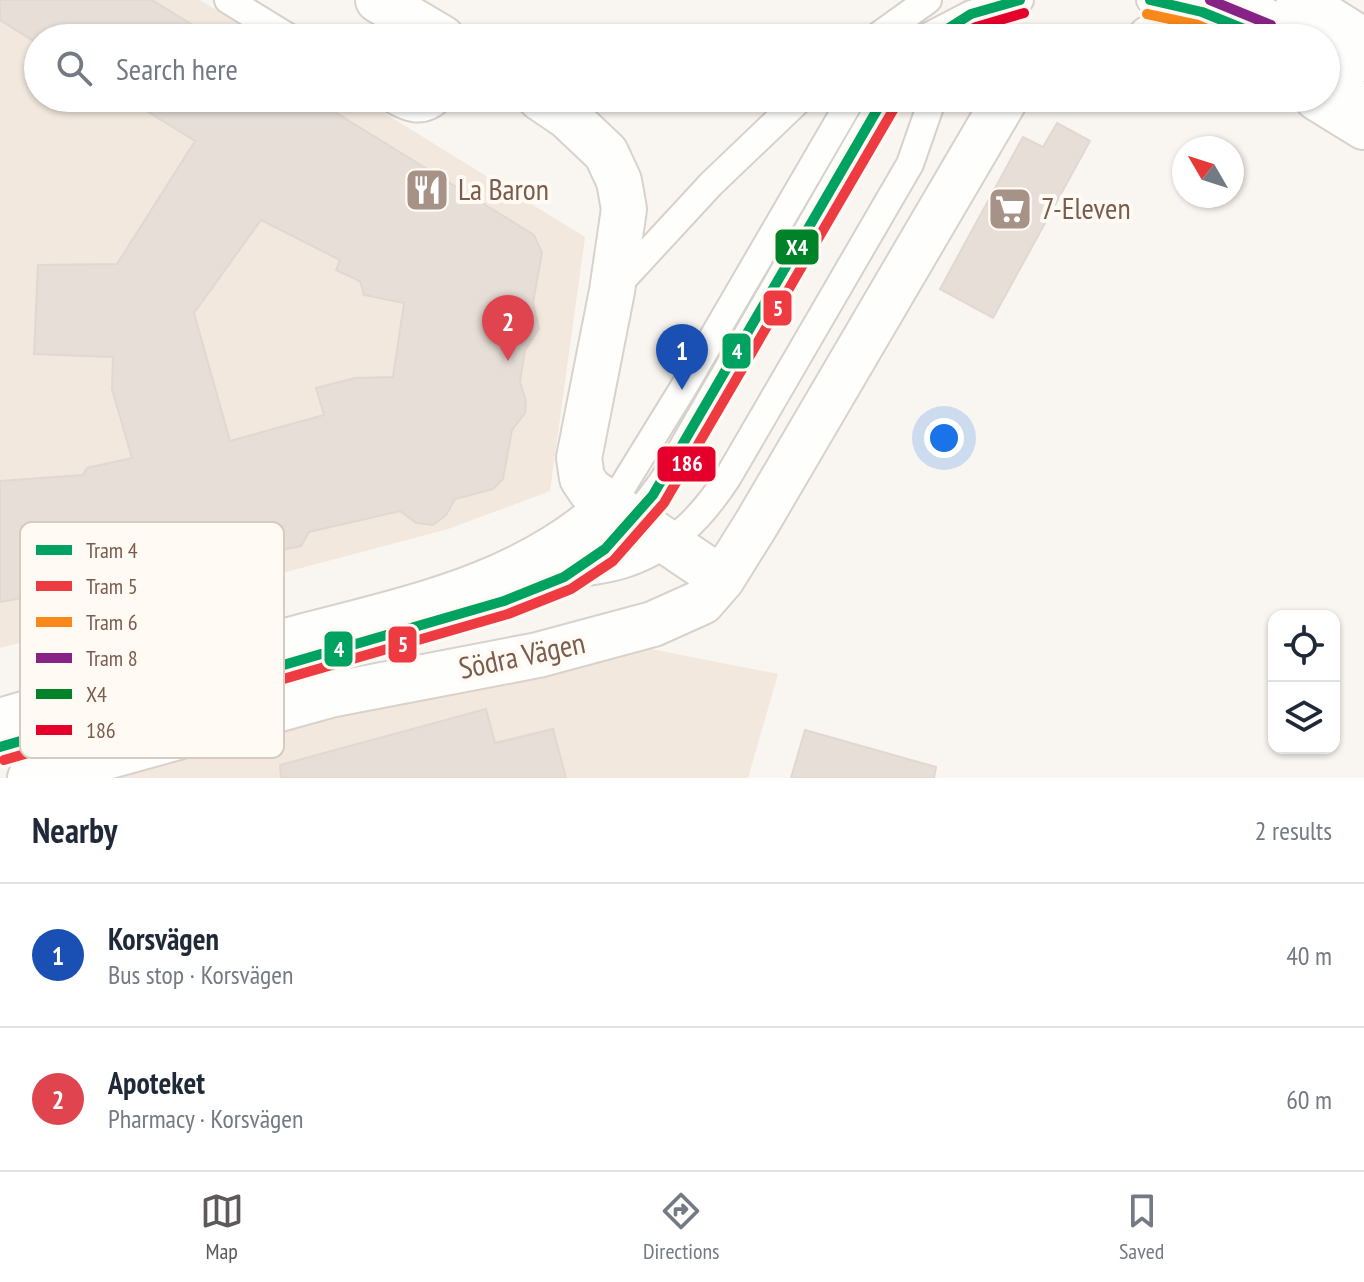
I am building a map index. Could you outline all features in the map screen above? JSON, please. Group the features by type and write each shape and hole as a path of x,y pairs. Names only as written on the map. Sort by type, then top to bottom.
{"main road":[{"path":"378,0 418,24"},
{"path":"1340,32 1364,41"},
{"path":"560,112 606,153 619,181 624,209 612,291 579,458 582,478 590,490 722,579"},
{"name":"Södra Vägen","path":"284,708 330,695 538,655 622,633 702,602 722,579 998,112"},
{"path":"1340,112 1364,127"},
{"path":"284,643 432,602 512,573 622,513"},
{"path":"0,721 20,715"},
{"name":"Södra Vägen","path":"30,778 102,758"}],"lane":[{"path":"228,0 267,24"},
{"path":"892,24 908,0"},
{"path":"898,24 928,0"},
{"path":"925,24 939,0"},
{"path":"948,21 1020,0"},
{"path":"1150,0 1202,12 1232,24"},
{"path":"1241,0 1303,17"},
{"path":"1340,53 1364,68"},
{"path":"1340,82 1364,97"},
{"path":"612,291 711,184 786,112"},
{"path":"564,577 605,549 682,390 844,112"},
{"path":"622,513 680,453 876,112"},
{"path":"564,577 627,564 670,544 713,501 910,164 928,112"},
{"name":"Södra Vägen","path":"284,665 475,610 564,577"},
{"name":"Södra Vägen","path":"0,747 20,741"}],"shaded area":[{"path":"0,0 200,0 239,24 24,24 24,112 383,112 585,237 550,491 448,529 284,573 284,522 20,522 20,643 0,648"},
{"path":"646,648 778,674 748,778 113,778 188,758 284,758 284,732 426,694"}],"building":[{"path":"0,0 152,0 191,24 24,24 24,35 0,20"},
{"path":"148,112 335,112 534,235 542,253 533,303 539,329 525,350 520,382 526,401 525,413 512,430 503,479 493,489 455,499 446,515 433,525 416,523 400,511 309,532 301,546 284,550 284,522 20,522 20,598 0,602 0,481 83,475 87,468 132,458 112,389 113,357 34,354 38,265 117,264 195,141","holes":["261,220 340,260 336,270 360,281 364,295 404,303 393,377 355,378 316,388 324,415 230,441 194,313"]},
{"path":"1057,123 1090,141 993,318 940,289 1023,137 1043,147"},
{"path":"486,709 495,743 553,729 566,778 281,778 280,765"},
{"path":"805,730 936,767 934,778 791,778"}],"tram line":[{"name":"4","path":"955,24 971,14 1020,0"},
{"name":"4","path":"1150,0 1202,12 1232,24"},
{"name":"8","path":"1210,0 1269,24"},
{"name":"6","path":"1147,14 1193,24"},
{"name":"4","path":"284,665 504,601 564,577 605,549 653,495 876,112"},
{"name":"5","path":"284,679 508,614 571,589 613,561 664,503 892,112"},
{"name":"4","path":"0,747 20,741"},
{"name":"5","path":"4,760 20,755"}],"transit line":[{"name":"186","path":"986,24 1024,13"},
{"name":"186","path":"1147,14 1193,24"},
{"name":"X4","path":"284,665 504,601 564,577 605,549 653,495 876,112"},
{"name":"186","path":"284,679 508,614 571,589 613,561 664,503 892,112"},
{"name":"X4","path":"0,747 20,741"},
{"name":"186","path":"4,760 20,755"}],"place":[{"name":"La Baron","path":"427,190"},
{"name":"7-Eleven","path":"1010,209"},
{"name":"Apoteket","path":"508,361"},
{"name":"Korsvägen","path":"682,390"}]}
